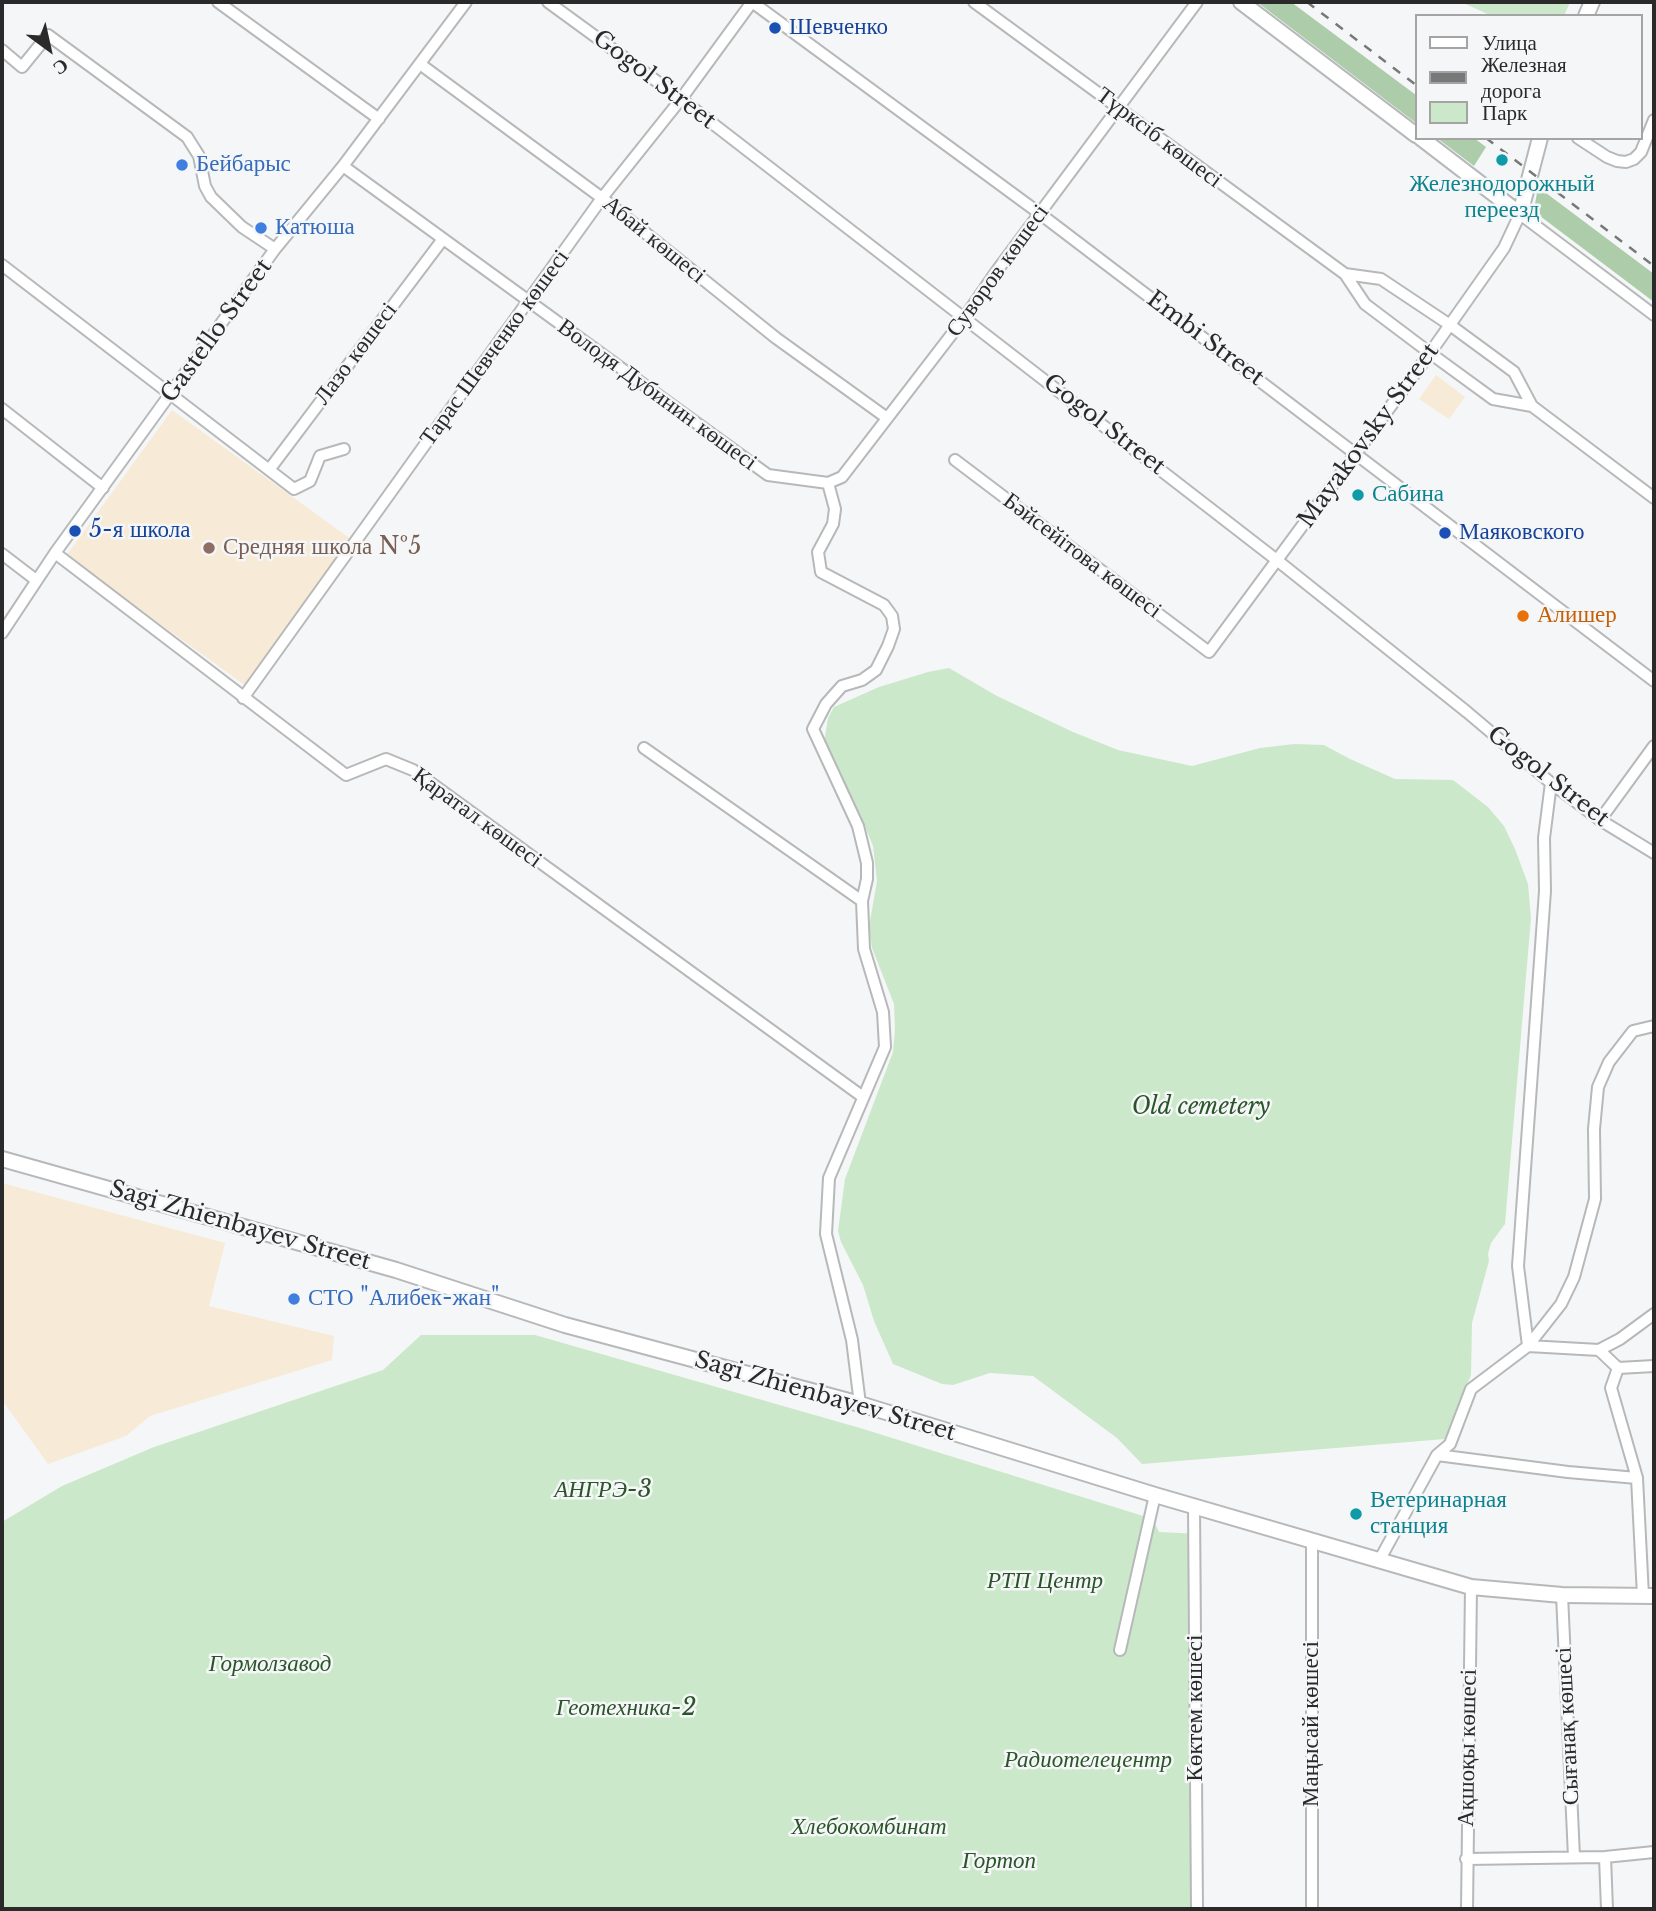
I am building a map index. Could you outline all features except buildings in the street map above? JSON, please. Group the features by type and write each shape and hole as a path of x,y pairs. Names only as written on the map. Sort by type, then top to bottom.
{"main road":[{"path":"1241,2 1414,133"},
{"path":"1424,140 1520,214 1539,140"},
{"name":"Sagi Zhienbayev Street","path":"2,1159 396,1270 565,1325 860,1404 1471,1587 1562,1595 1648,1596"}],"street":[{"path":"218,2 379,119"},
{"name":"Gastello Street","path":"2,633 55,553 275,249 343,166 466,2"},
{"name":"Gogol Street","path":"548,2 681,99 965,317 1278,561 1551,783 1600,820 1654,853"},
{"name":"Тарас Шевченко көшесі","path":"243,698 602,198 681,99 752,2"},
{"name":"Embi Street","path":"752,2 1039,213 1654,681"},
{"name":"Түрксіб көшесі","path":"974,2 1345,274 1365,304 1493,399 1532,406"},
{"name":"Суворов көшесі","path":"828,483 842,477 965,317 1197,2"},
{"path":"2,51 22,67 48,35 187,137 199,156 205,186 211,197 242,227 275,249"},
{"name":"Абай көшесі","path":"420,64 602,198 776,338 887,418"},
{"path":"1581,140 1617,162 1626,162 1641,152 1654,120"},
{"name":"Володя Дубинин көшесі","path":"343,166 768,475 828,483"},
{"path":"1520,214 1654,315"},
{"name":"Mayakovsky Street","path":"1209,652 1450,325 1504,248 1520,214"},
{"name":"Лазо көшесі","path":"269,470 443,239"},
{"path":"2,265 294,489 310,481 320,456 344,449"},
{"name":"Түрксіб көшесі","path":"1345,274 1381,279 1450,325 1514,372 1532,406 1654,498"},
{"path":"2,409 103,488"},
{"name":"Бәйсейітова көшесі","path":"955,460 1209,652"},
{"path":"828,483 835,509 833,524 818,552 821,572 884,606 892,616 894,629 876,670 862,680 842,686 826,704 813,729 858,826 867,863 862,901 864,949 883,1012 885,1046 829,1178 826,1234 852,1340 860,1404"},
{"name":"Қаратал көшесі","path":"55,553 346,775 386,759 413,770 863,1097"},
{"path":"2,554 36,580"},
{"path":"1600,820 1654,746"},
{"path":"643,748 862,901"},
{"path":"1528,1346 1518,1266 1545,903 1544,838 1551,783"},
{"path":"1380,1559 1437,1455 1450,1444 1471,1389 1528,1346 1561,1304 1574,1278 1595,1199 1594,1129 1598,1087 1619,1046 1633,1031 1654,1026"},
{"path":"1528,1346 1599,1350 1620,1339 1654,1314"},
{"path":"1599,1350 1618,1368 1654,1367"},
{"path":"1618,1368 1611,1388 1637,1478 1648,1596"},
{"path":"1437,1455 1637,1478"},
{"path":"1120,1650 1155,1494"},
{"name":"Көктем көшесі","path":"1195,1506 1197,1909"},
{"name":"Маңысай көшесі","path":"1312,1539 1312,1909"},
{"name":"Ақшоқы көшесі","path":"1467,1909 1471,1587"},
{"name":"Сығанақ көшесі","path":"1562,1595 1574,1857"},
{"path":"1466,1859 1605,1857 1654,1852"},
{"path":"1605,1857 1607,1909"}],"shaded area":[{"path":"1436,375 1465,397 1449,419 1419,399"},
{"name":"Средняя школа №5","path":"172,410 352,540 246,686 66,556"},
{"path":"2,1183 225,1243 209,1306 334,1336 332,1360 150,1416 126,1436 48,1464 2,1400"}],"green space":[{"path":"1257,2 1291,2 1414,94 1414,121"},
{"path":"1461,2 1570,2 1565,14 1488,14"},
{"path":"1440,140 1477,140 1486,147 1474,166"},
{"path":"1538,187 1654,274 1654,302 1540,216 1535,204"},
{"name":"Old cemetery","path":"949,668 997,696 1118,750 1192,766 1260,748 1294,744 1324,745 1395,779 1453,780 1488,807 1504,826 1528,884 1531,918 1505,1224 1491,1243 1489,1261 1472,1323 1471,1375 1445,1439 1142,1464 1117,1438 1033,1376 990,1373 953,1385 942,1384 893,1364 874,1321 863,1285 838,1231 845,1179 893,1052 894,1004 872,948 869,927 877,881 873,846 824,743 828,718 834,707 879,687"},
{"path":"421,1335 535,1335 860,1428 1153,1519 1159,1532 1201,1534 1203,1909 2,1909 2,1522 62,1486 154,1447 383,1370"}],"railway":[{"path":"1307,2 1414,83"},
{"path":"1489,140 1654,266"}],"place":[{"name":"Шевченко","path":"775,28"},
{"name":"Железнодорожный переезд","path":"1502,160"},
{"name":"Бейбарыс","path":"182,165"},
{"name":"Катюша","path":"261,228"},
{"name":"Сабина","path":"1358,495"},
{"name":"5-я школа","path":"75,531"},
{"name":"Маяковского","path":"1445,533"},
{"name":"Средняя школа №5","path":"209,548"},
{"name":"Алишер","path":"1523,616"},
{"name":"СТО \"Алибек-жан\"","path":"294,1299"},
{"name":"Ветеринарная станция","path":"1356,1514"}],"park label":[{"name":"АНГРЭ-3","path":"603,1491"},
{"name":"РТП Центр","path":"1045,1582"},
{"name":"Гормолзавод","path":"270,1665"},
{"name":"Геотехника-2","path":"626,1709"},
{"name":"Радиотелецентр","path":"1088,1761"},
{"name":"Хлебокомбинат","path":"869,1828"},
{"name":"Гортоп","path":"999,1862"}]}
